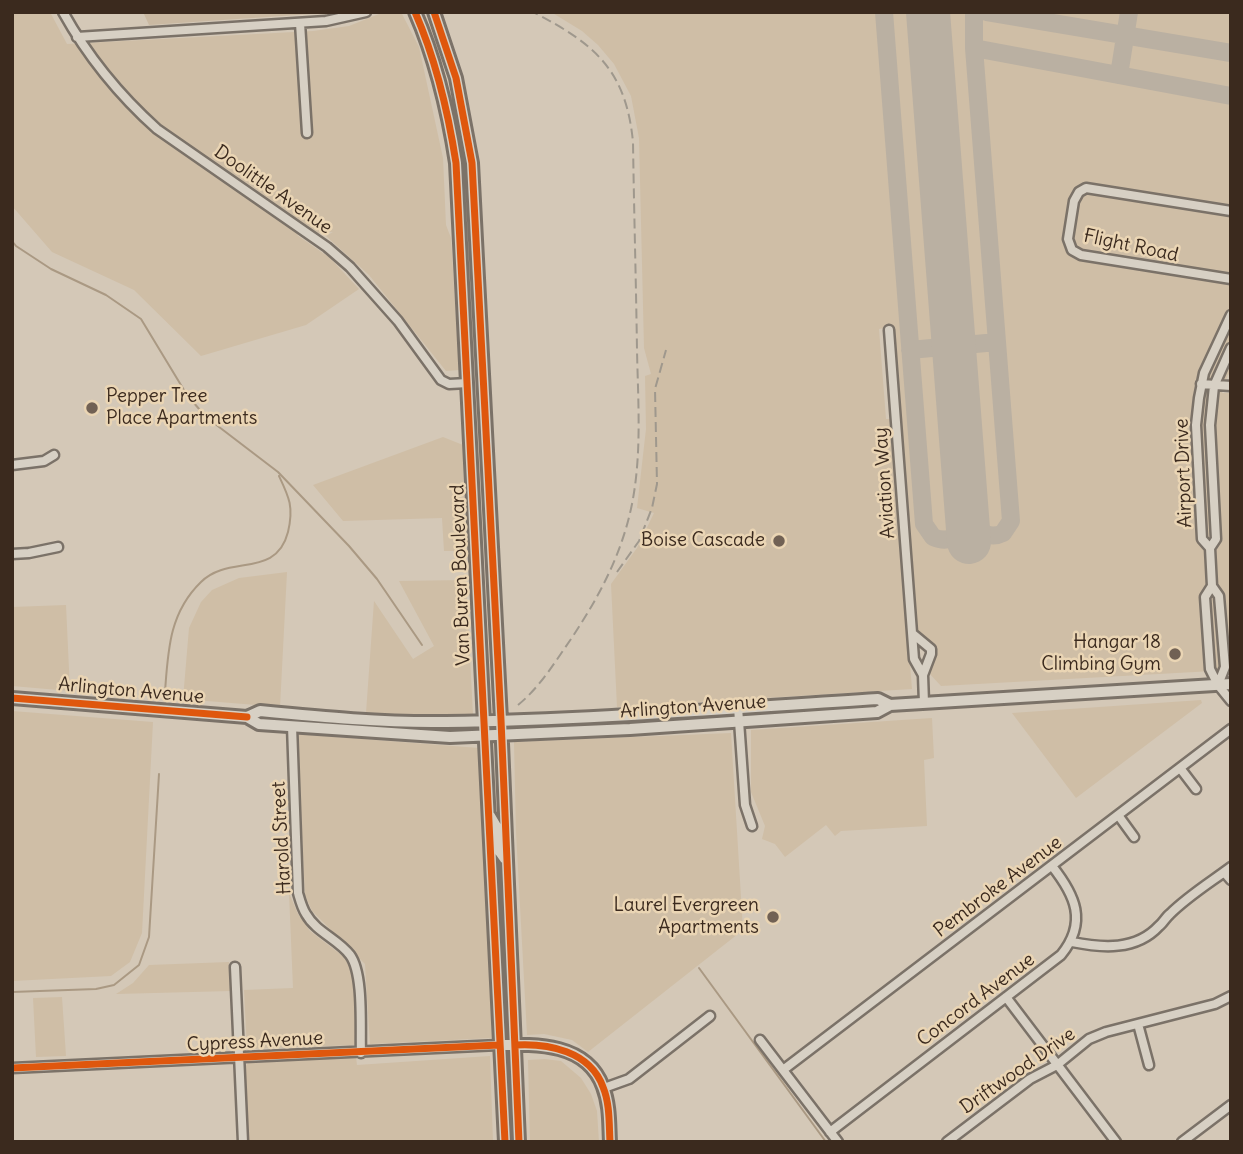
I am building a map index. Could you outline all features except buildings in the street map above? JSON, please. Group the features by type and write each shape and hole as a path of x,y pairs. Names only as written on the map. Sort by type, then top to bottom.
{"main road":[{"name":"Van Buren Boulevard","path":"415,12 445,104 456,163 505,1142"},
{"name":"Van Buren Boulevard","path":"434,12 456,78 472,163 502,735 519,1142"},
{"name":"Arlington Avenue","path":"12,698 247,717 259,724 433,737 739,722 877,712 891,705 1231,684"},
{"name":"Arlington Avenue","path":"247,717 260,711 402,721 483,721 630,716 878,699 891,705"},
{"path":"292,726 295,719 331,717"},
{"path":"488,814 497,828 498,849 506,860"},
{"path":"491,861 499,870 501,904 509,922"},
{"path":"499,1045 548,1045 572,1054 593,1072 604,1088 610,1142"}],"street":[{"name":"Doolittle Avenue","path":"62,12 109,81 157,129 319,241 351,267 398,321 441,380 449,384 468,383"},
{"path":"77,37 300,23 348,18 366,12"},
{"path":"300,23 307,133"},
{"name":"Flight Road","path":"1231,211 1090,187 1083,189 1076,196 1068,239 1072,250 1077,254 1231,279"},
{"path":"1198,275 1231,286"},
{"name":"Airport Drive","path":"1210,548 1202,539 1196,425 1201,384 1231,315"},
{"name":"Aviation Way","path":"890,330 914,659 923,675"},
{"name":"Airport Drive","path":"1218,685 1225,667 1219,596 1212,586 1210,548 1216,539 1210,425 1214,386 1231,348"},
{"path":"1201,384 1231,386"},
{"path":"12,465 44,461 54,455"},
{"path":"12,554 58,547"},
{"name":"Airport Drive","path":"1212,586 1205,597 1210,669 1218,685"},
{"name":"Aviation Way","path":"913,634 931,649 932,654 923,675 924,703"},
{"path":"1218,685 1231,701"},
{"path":"738,707 745,805 752,826"},
{"name":"Harold Street","path":"292,726 298,893 306,914 351,957 357,975 361,1053"},
{"name":"Pembroke Avenue","path":"783,1070 1231,729"},
{"path":"1180,768 1196,789"},
{"path":"1118,816 1134,837"},
{"path":"1052,866 1066,884 1075,903 1076,923 1072,942 1099,947 1118,946 1140,940 1227,870 1231,880"},
{"name":"Concord Avenue","path":"830,1132 1061,955 1072,942"},
{"path":"235,967 243,1142"},
{"name":"Driftwood Drive","path":"947,1142 1030,1079 1057,1065 1089,1039 1196,1010 1231,996"},
{"path":"1006,997 1116,1142"},
{"path":"604,1088 629,1079 710,1016"},
{"path":"1138,1024 1149,1065"},
{"path":"760,1040 838,1142"},
{"name":"Cypress Avenue","path":"12,1068 499,1045"},
{"path":"1182,1142 1231,1105"}],"shaded area":[{"path":"12,12 50,12 67,44 313,31 349,26 384,12 401,12 419,47 443,158 459,370 446,371 369,275 326,236 333,232 297,235 330,258 359,289 306,325 201,356 134,290 52,252 12,206"},
{"path":"143,12 340,12 149,25"},
{"path":"551,12 1231,12 1231,378 1228,374 1222,393 1231,393 1231,670 941,686 928,672 933,646 919,633 917,626 893,326 879,329 886,419 890,419 912,689 617,707 611,584 637,548 654,513 637,508 646,429 645,376 651,374 644,348 639,138 631,96 614,64 582,31"},
{"path":"443,437 463,445 465,551 444,551 442,518 343,521 313,485"},
{"path":"287,572 280,707 183,699 189,628 201,602 212,590 239,578"},
{"path":"466,580 473,715 463,717 366,713 374,601 413,659 434,646 399,581"},
{"path":"66,605 70,691 12,686 12,607"},
{"path":"1201,700 1202,703 1076,798 1012,713"},
{"path":"12,711 153,722 142,933 130,962 111,976 12,981"},
{"path":"932,718 934,758 924,760 927,826 841,831 835,836 826,825 785,857 775,844 762,839 765,826 751,792 751,730"},
{"path":"731,733 743,930 588,1052 572,1040 544,1034 527,1035 514,742"},
{"path":"297,734 479,748 492,1038 370,1044 365,964 312,911 305,895"},
{"path":"289,893 298,914 310,931 344,957 350,967 354,982 356,1045 247,1049 244,990 293,988"},
{"path":"229,962 231,991 116,994 133,983 149,965"},
{"path":"62,997 66,1056 36,1057 33,998"},
{"path":"490,1056 493,1142 248,1142 245,1067 248,1063 356,1057 357,1065"},
{"path":"528,1060 561,1061 581,1078 597,1111 599,1142 530,1142"}],"waterway":[{"path":"12,241 51,269 106,295 141,319 187,395 206,417 278,472 349,546 377,579 422,645"},
{"path":"165,692 172,633 182,606 190,594 212,574 263,561 273,556 282,546 290,523 290,509 288,496 279,476"},
{"path":"12,992 96,989 114,985 139,965 149,937 159,774"},
{"path":"699,968 826,1142"}],"taxiway":[{"path":"884,12 924,524 933,537 945,540 958,533 967,518 983,533 992,536 1003,533 1011,521 974,48 974,12"},
{"path":"987,12 1231,53"},
{"path":"1119,75 1129,12"},
{"path":"974,48 1231,96"},
{"path":"910,350 997,342"}],"runway":[{"path":"928,12 969,542"}],"railway":[{"path":"518,705 540,682 559,656 591,607 608,574 628,522 635,485 638,446 633,142 629,117 615,78 604,62 574,36 533,12"},
{"path":"617,572 639,541 652,508 657,484 655,389 666,350"}],"cycle path":[{"path":"415,12 440,86 456,163 505,1142"},
{"path":"434,12 456,78 472,163 501,720 519,1142"},
{"path":"12,698 247,717"},
{"path":"12,1068 499,1045"},
{"path":"515,1045 554,1048 578,1057 588,1065 603,1087 609,1114 610,1142"}],"place":[{"name":"Pepper Tree Place Apartments","path":"92,408"},
{"name":"Boise Cascade","path":"779,541"},
{"name":"Hangar 18 Climbing Gym","path":"1175,654"},
{"name":"Laurel Evergreen Apartments","path":"773,917"}]}
